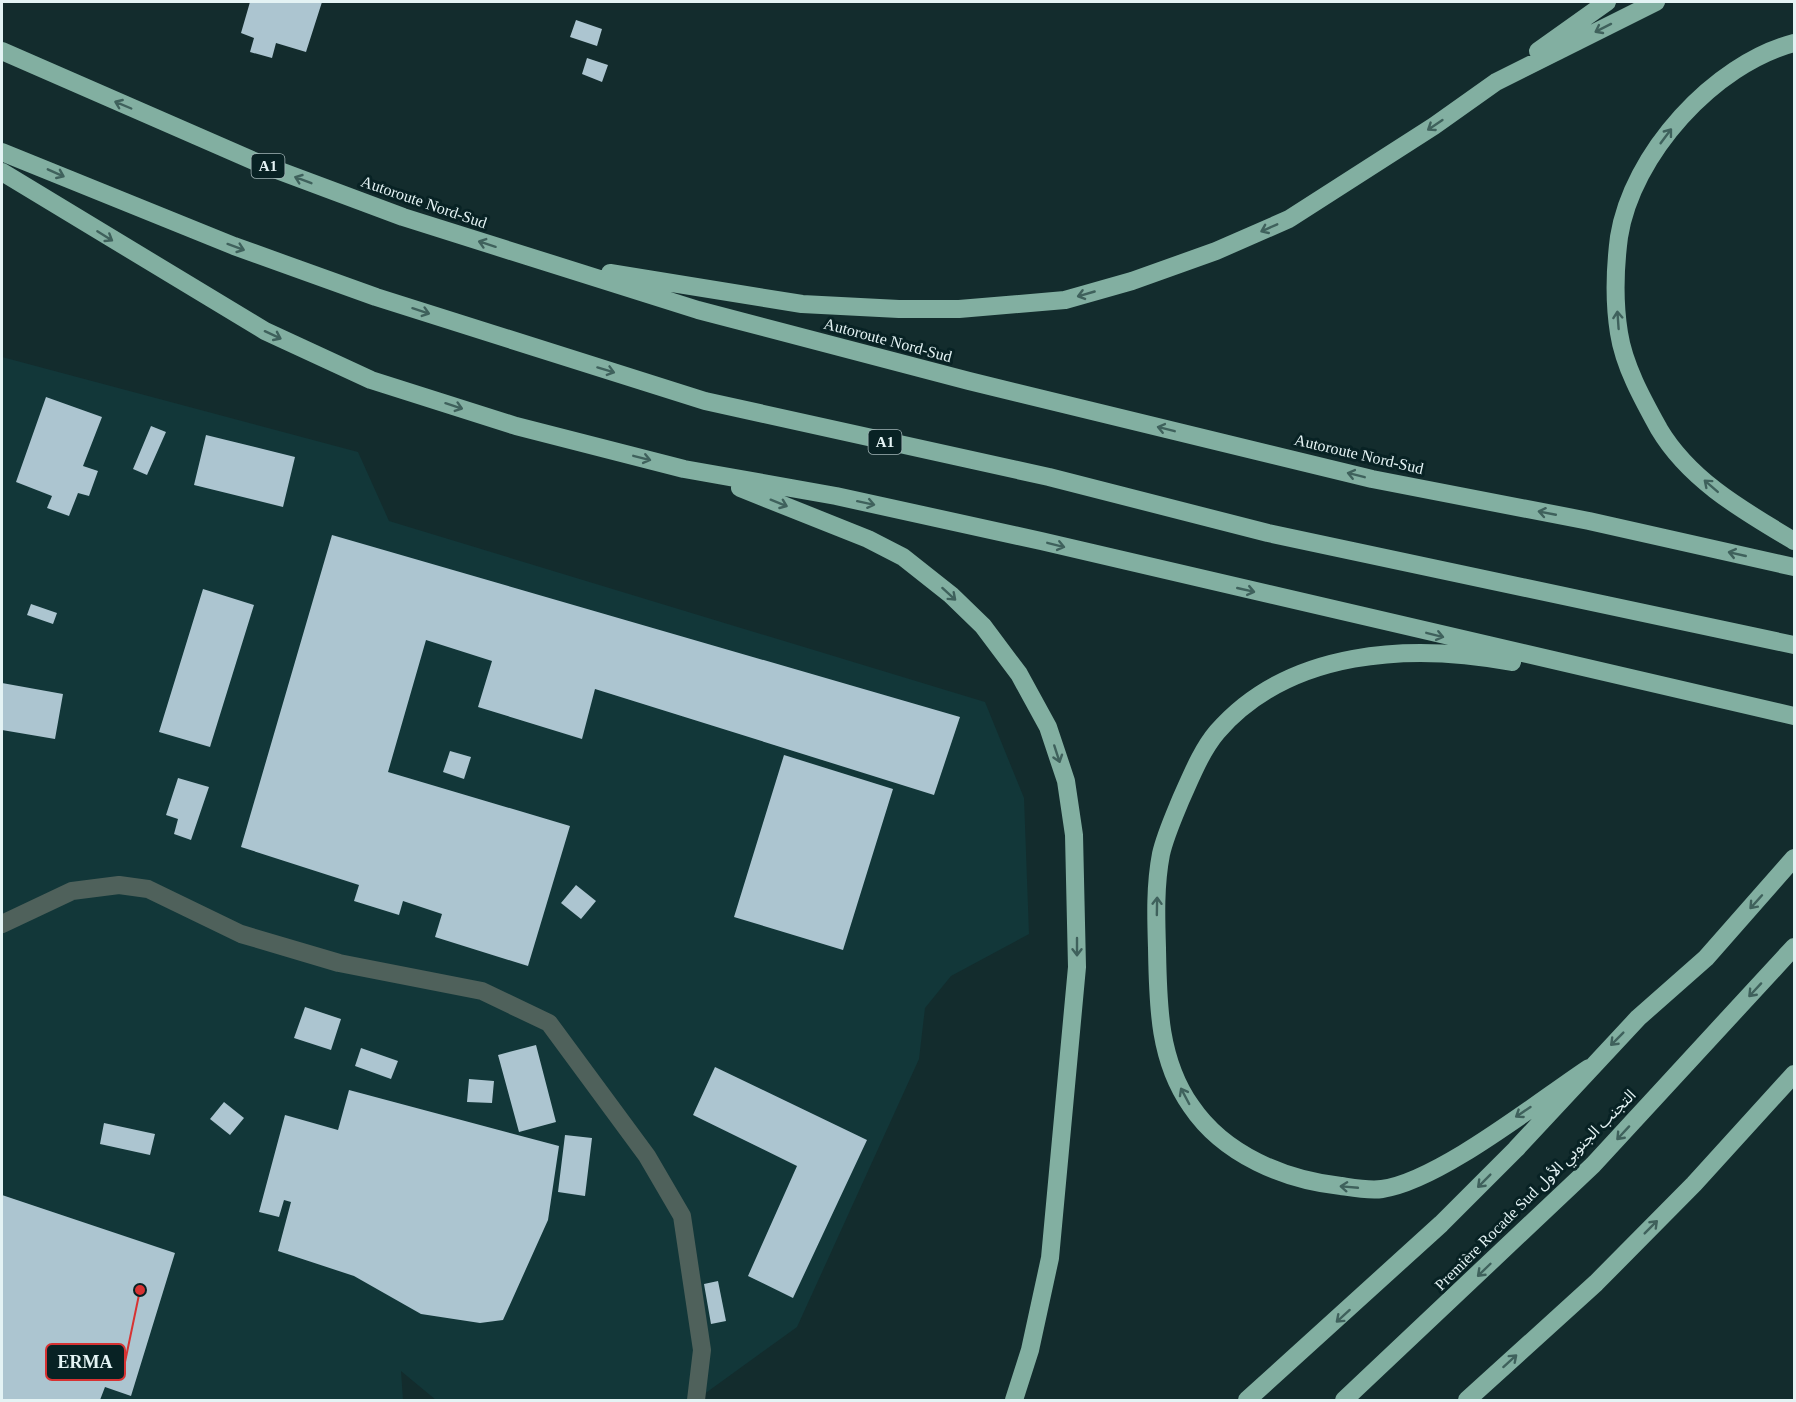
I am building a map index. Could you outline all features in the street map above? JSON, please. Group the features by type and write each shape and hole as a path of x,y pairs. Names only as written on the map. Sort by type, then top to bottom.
{"highway":[{"path":"543,262 802,304 899,309 959,309 1065,300 1132,281 1215,251 1289,219 1434,126 1607,2"},
{"path":"1496,82 1656,2"},
{"path":"1794,43 1782,46 1737,69 1713,86 1676,123 1649,159 1634,191 1620,235 1616,284 1619,334 1634,379 1660,430 1683,460 1713,489 1794,541"},
{"name":"Autoroute Nord-Sud","path":"2,51 261,164 403,217 698,310 980,384 1372,479 1589,521 1794,567"},
{"name":"A1","path":"2,152 234,246 376,297 705,400 1049,477 1268,533 1794,645"},
{"path":"2,172 153,266 265,331 371,380 516,426 684,469 756,493 868,539 921,570 983,626 1019,674 1048,728 1066,782 1074,835 1077,967 1050,1258 1030,1350 1014,1401"},
{"path":"684,469 836,496 1445,637 1546,657 1794,716"},
{"path":"1589,1068 1437,1169 1383,1189 1312,1183 1282,1174 1249,1158 1214,1132 1191,1107 1175,1077 1160,1031 1156,899 1162,854 1194,770 1217,733 1278,683 1322,664 1379,655 1440,654 1498,659 1603,679 1662,685"},
{"path":"1247,1401 1441,1224 1516,1149 1638,1018 1706,958 1794,858"},
{"name":"Première Rocade Sud التجنب الجنوبي الأول","path":"1344,1401 1593,1165 1794,947"},
{"path":"1467,1401 1596,1283 1694,1184 1794,1074"}],"lane":[{"path":"2,924 72,891 119,885 148,889 241,934 339,963 482,991 549,1023 647,1156 682,1216 702,1350 696,1401"}],"shaded area":[{"path":"2,357 358,452 389,521 985,702 1024,798 1029,934 951,976 925,1008 919,1059 797,1327 696,1400 436,1400 401,1371 403,1400 2,1400"}],"building":[{"path":"250,2 322,2 306,52 276,43 272,58 250,52 254,38 241,33"},
{"path":"576,20 602,29 597,46 570,37"},
{"path":"587,58 608,65 602,82 582,74"},
{"path":"46,397 102,417 83,466 98,471 89,496 78,493 69,516 47,508 52,496 16,482"},
{"path":"151,426 166,432 147,475 133,469"},
{"path":"206,435 295,457 283,507 194,485"},
{"path":"332,535 960,717 934,795 595,689 582,739 478,707 492,661 426,640 388,772 570,826 528,966 435,937 442,914 403,901 399,915 354,901 359,885 241,847"},
{"path":"203,589 254,605 210,747 159,732"},
{"path":"31,604 57,613 53,624 27,615"},
{"path":"2,683 63,694 55,739 2,730"},
{"path":"450,751 471,757 464,779 443,772"},
{"path":"784,755 893,789 843,950 734,917"},
{"path":"178,778 209,787 191,840 174,834 178,819 166,815"},
{"path":"576,885 596,901 581,919 561,903"},
{"path":"305,1007 341,1019 331,1050 294,1038"},
{"path":"536,1045 556,1122 519,1132 498,1055"},
{"path":"361,1048 398,1061 391,1079 355,1066"},
{"path":"715,1067 867,1140 793,1298 748,1276 797,1166 693,1115"},
{"path":"469,1079 494,1081 492,1103 467,1102"},
{"path":"349,1090 559,1146 548,1220 503,1320 480,1323 421,1314 354,1276 278,1251 291,1202 284,1200 279,1217 259,1212 285,1115 338,1130"},
{"path":"224,1102 244,1118 230,1135 210,1119"},
{"path":"104,1123 155,1134 150,1155 100,1144"},
{"path":"565,1135 592,1138 585,1196 558,1192"},
{"path":"2,1195 175,1253 131,1396 105,1387 100,1400 2,1400"},
{"path":"718,1281 726,1321 711,1324 704,1284"}],"place":[{"name":"ERMA","path":"140,1290"}]}
